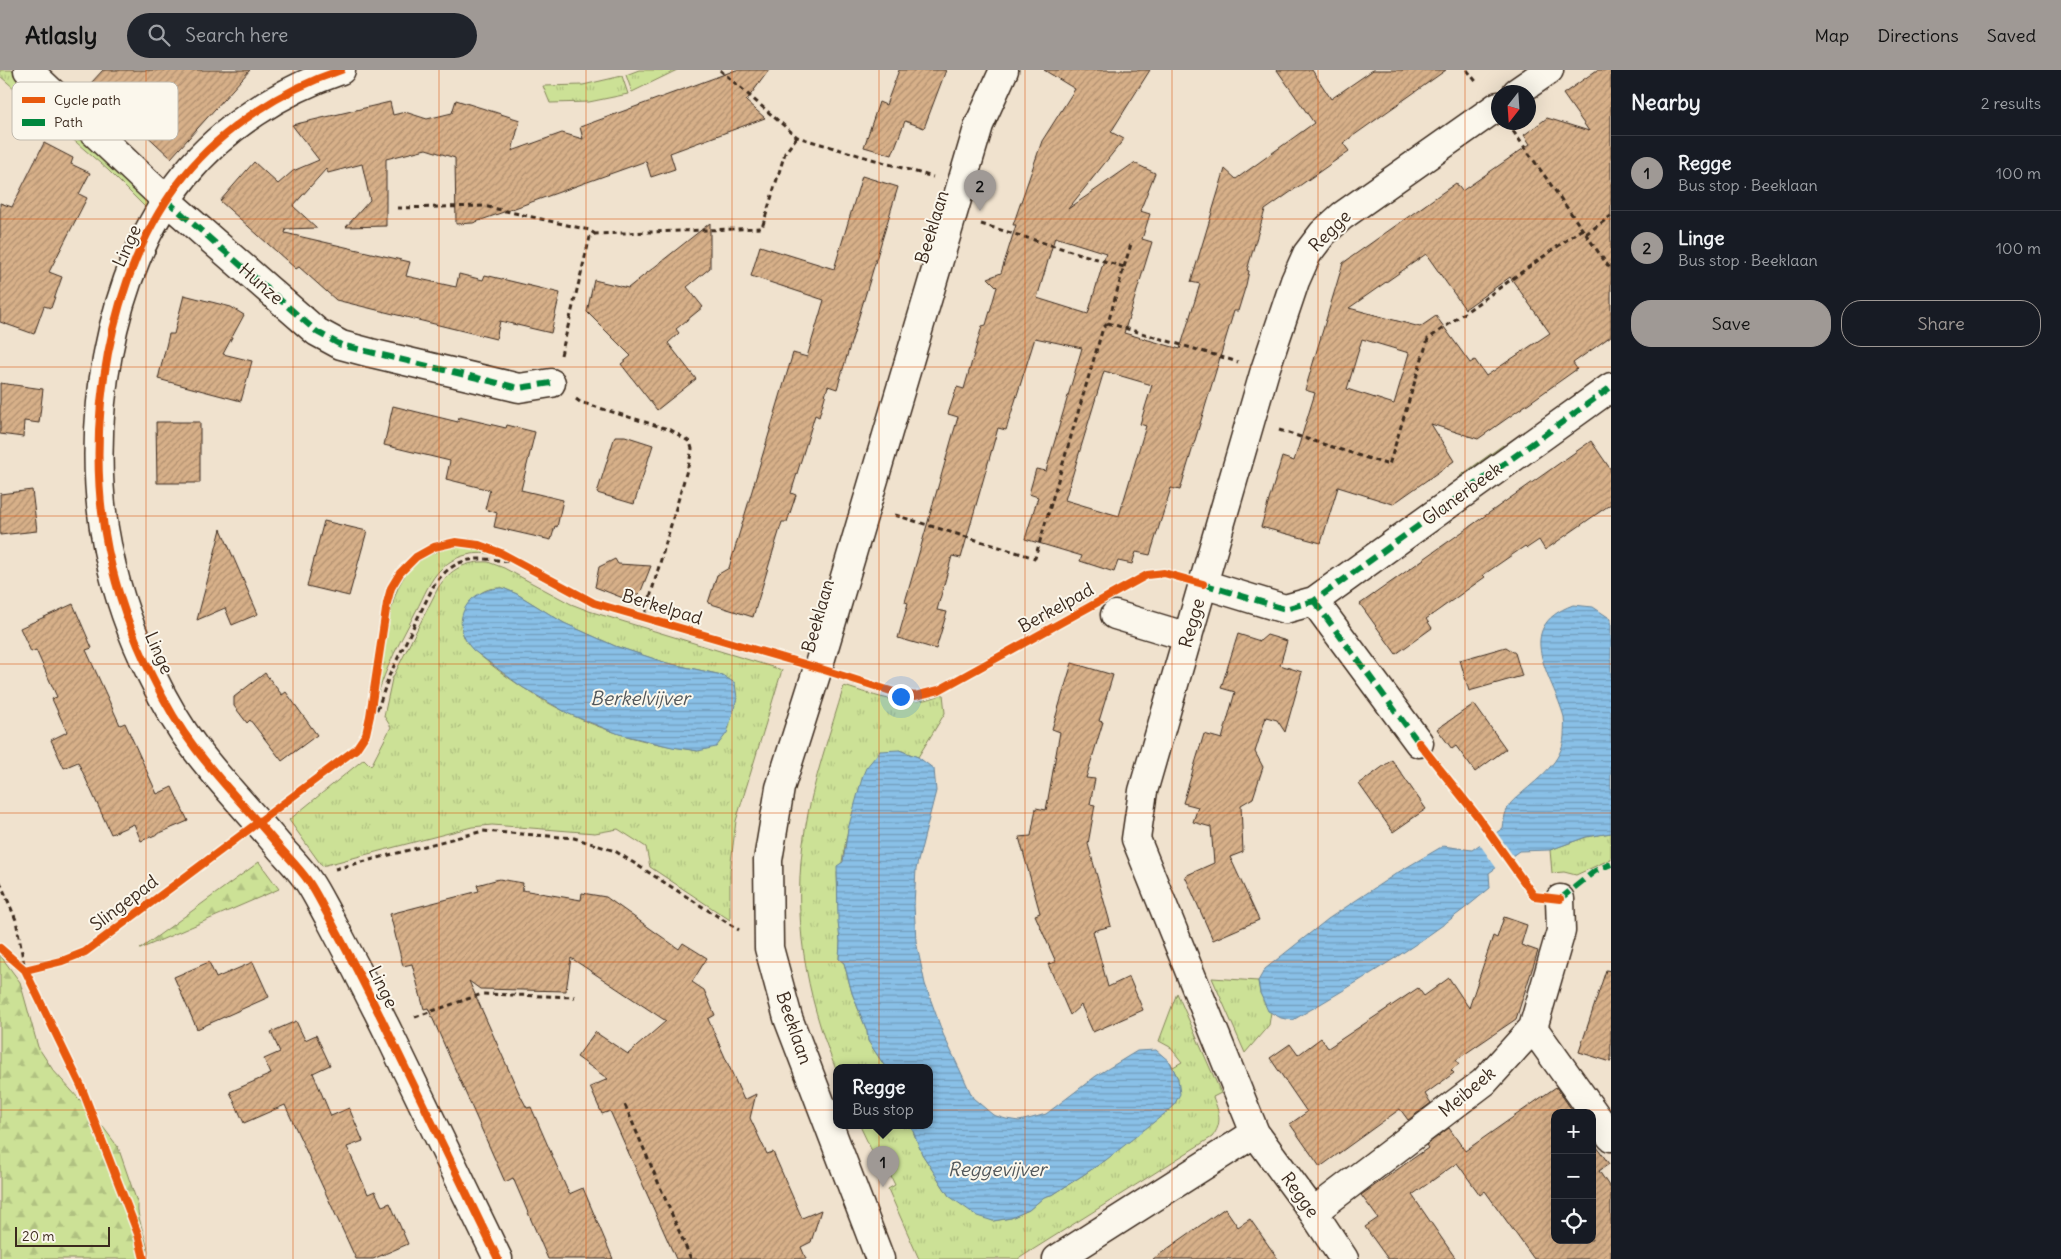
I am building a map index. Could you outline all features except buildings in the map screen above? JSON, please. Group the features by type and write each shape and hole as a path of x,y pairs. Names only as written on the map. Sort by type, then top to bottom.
{"street":[{"name":"Hunze","path":"28,70 41,82"},
{"name":"Linge","path":"340,70 288,92 237,126 209,149 166,200 151,228 132,268 120,302 107,361 102,396 99,453 103,516 108,550 124,610 150,671 168,707 195,749 308,881 353,960 498,1259"},
{"name":"Beeklaan","path":"880,1259 788,1018 769,948 768,860 780,788 818,668 951,214 978,126 1004,70"},
{"path":"1527,85 1549,70"},
{"name":"Regge","path":"1344,1259 1313,1212 1255,1133 1136,838 1143,791 1265,370 1300,266 1323,233 1342,216 1491,111"},
{"name":"Hunze","path":"102,140 166,200 317,332 341,345 519,388 551,383"},
{"name":"Glanerbeek","path":"1203,584 1285,609 1314,602 1611,387"},
{"path":"1314,602 1419,743"},
{"path":"1115,615 1188,637"},
{"name":"Meibeek","path":"1313,1212 1484,1082 1533,1028 1561,930 1560,899"},
{"path":"1533,1028 1611,1137"},
{"path":"1057,1259 1255,1133"}],"path":[{"path":"720,70 797,137 960,185"},
{"path":"1513,131 1611,270"},
{"path":"644,618 692,449 690,442 671,430 580,402 551,383 564,347 590,237 595,234 762,228 785,153 797,137"},
{"path":"398,208 484,206 589,230 595,234"},
{"path":"951,214 1124,267"},
{"path":"1586,234 1611,216"},
{"path":"1250,421 1389,465 1428,339 1582,228"},
{"path":"866,506 1035,558 1103,328 1108,323 1132,241"},
{"path":"1108,323 1265,370"},
{"path":"494,550 525,567"},
{"path":"370,716 378,708 389,676 442,573 469,558 491,558 516,563"},
{"path":"368,725 372,702"},
{"path":"308,881 325,872 483,831 574,838 615,851 769,948"},
{"path":"0,882 16,920 25,970 30,979"},
{"path":"18,964 25,970"},
{"path":"25,970 34,968"},
{"path":"386,1027 482,994 575,997"},
{"path":"624,1105 692,1259"}],"green space":[{"path":"0,70 17,70 29,82 12,82 12,86 0,76"},
{"path":"639,70 677,70 632,92 626,75"},
{"path":"622,76 628,94 589,102 550,103 543,86 583,85"},
{"path":"74,140 88,140 149,201 146,208 108,170"},
{"path":"1503,445 1506,449 1463,479 1460,476"},
{"path":"452,547 475,547 496,555 482,553 461,557 448,563 438,572 394,653 384,675 377,698 389,621 396,592 410,569 420,560"},
{"path":"488,562 504,568 571,604 589,611 782,670 736,821 730,870 730,920 650,867 646,847 618,829 595,833 492,825 472,827 322,866 289,820 364,759 371,766 391,727 384,716 392,679 438,588 453,571 466,565","holes":["503,588 517,594 564,623 615,646 667,663 722,675 698,751 668,746 620,734 585,721 519,685 476,652 467,643 463,635 462,622 466,611 479,594 486,590"]},
{"path":"844,686 893,700 905,701 930,699 943,694 945,713 918,757 899,750 848,829 842,862 837,873 839,959 844,963 852,993 867,1031 868,1041 883,1064 834,1064 809,983 801,923 801,861 808,812 822,757"},
{"path":"1611,833 1611,859 1576,875 1564,872 1552,873 1550,850 1586,837"},
{"path":"259,862 279,889 140,949"},
{"path":"0,955 20,982 38,1047 53,1070 97,1119 118,1147 138,1205 148,1259 0,1259"},
{"path":"1212,978 1258,981 1260,993 1271,1012 1269,1025 1245,1053"},
{"path":"1177,993 1221,1093 1213,1097 1219,1122 1212,1137 1018,1259 919,1259 888,1189 895,1185 886,1166 880,1168 861,1129 912,1129 922,1154 949,1196 993,1221 1011,1218 1029,1210 1044,1197 1054,1194 1106,1160 1178,1079 1170,1062 1173,1067 1182,1062 1170,1047 1159,1041"}],"water":[{"name":"Berkelvijver","path":"503,588 517,594 564,623 615,646 667,663 722,675 735,683 737,698 727,733 716,747 698,751 672,747 619,734 569,714 522,687 473,650 465,639 462,628 465,608 471,600 479,594"},
{"path":"1573,605 1593,607 1611,619 1611,833 1586,837 1550,850 1519,851 1489,873 1490,888 1467,907 1444,925 1370,974 1293,1020 1281,1018 1268,1011 1260,993 1258,981 1265,969 1328,919 1397,873 1443,846 1472,850 1503,828 1505,814 1509,805 1555,761 1563,745 1564,717 1541,654 1540,640 1544,626 1554,615"},
{"name":"Reggevijver","path":"899,750 918,757 934,769 936,791 916,869 914,905 916,941 925,984 943,1034 973,1098 993,1115 1006,1119 1019,1121 1046,1114 1096,1076 1137,1051 1156,1050 1170,1062 1178,1079 1180,1094 1173,1107 1106,1160 1054,1194 1044,1197 1029,1210 1011,1218 993,1221 977,1216 949,1196 922,1154 912,1129 933,1129 933,1064 883,1064 868,1041 867,1031 852,993 844,963 839,959 837,866 843,862 848,829 863,775 866,768 880,751"}],"pier":[{"path":"1495,830 1514,857 1497,869 1478,842"}],"marked path":[{"path":"166,200 317,332 341,345 519,388 551,383"},
{"path":"1203,584 1285,609 1314,601 1611,387"},
{"path":"1314,601 1419,743"},
{"path":"1560,899 1595,871 1611,864"}],"cycle path":[{"path":"341,70 319,78 276,99 236,126 200,158 185,175 158,214 137,257 120,304 108,354 101,404 99,455 101,504 108,550 121,598 138,645 161,695 183,731 205,761 299,869 315,891 376,1008 498,1259"},
{"name":"Berkelpad","path":"0,948 25,970 62,961 85,952 356,749 366,734 370,716 387,603 391,588 400,573 416,557 434,547 456,542 479,545 501,553 594,603 894,692 915,696 939,690 1147,575 1164,573 1203,584"},
{"path":"1419,743 1478,817 1534,896 1560,899"},
{"path":"25,970 81,1086 138,1234 144,1259"}],"place":[{"name":"Linge","path":"980,211"},
{"name":"Regge","path":"883,1187"}]}
